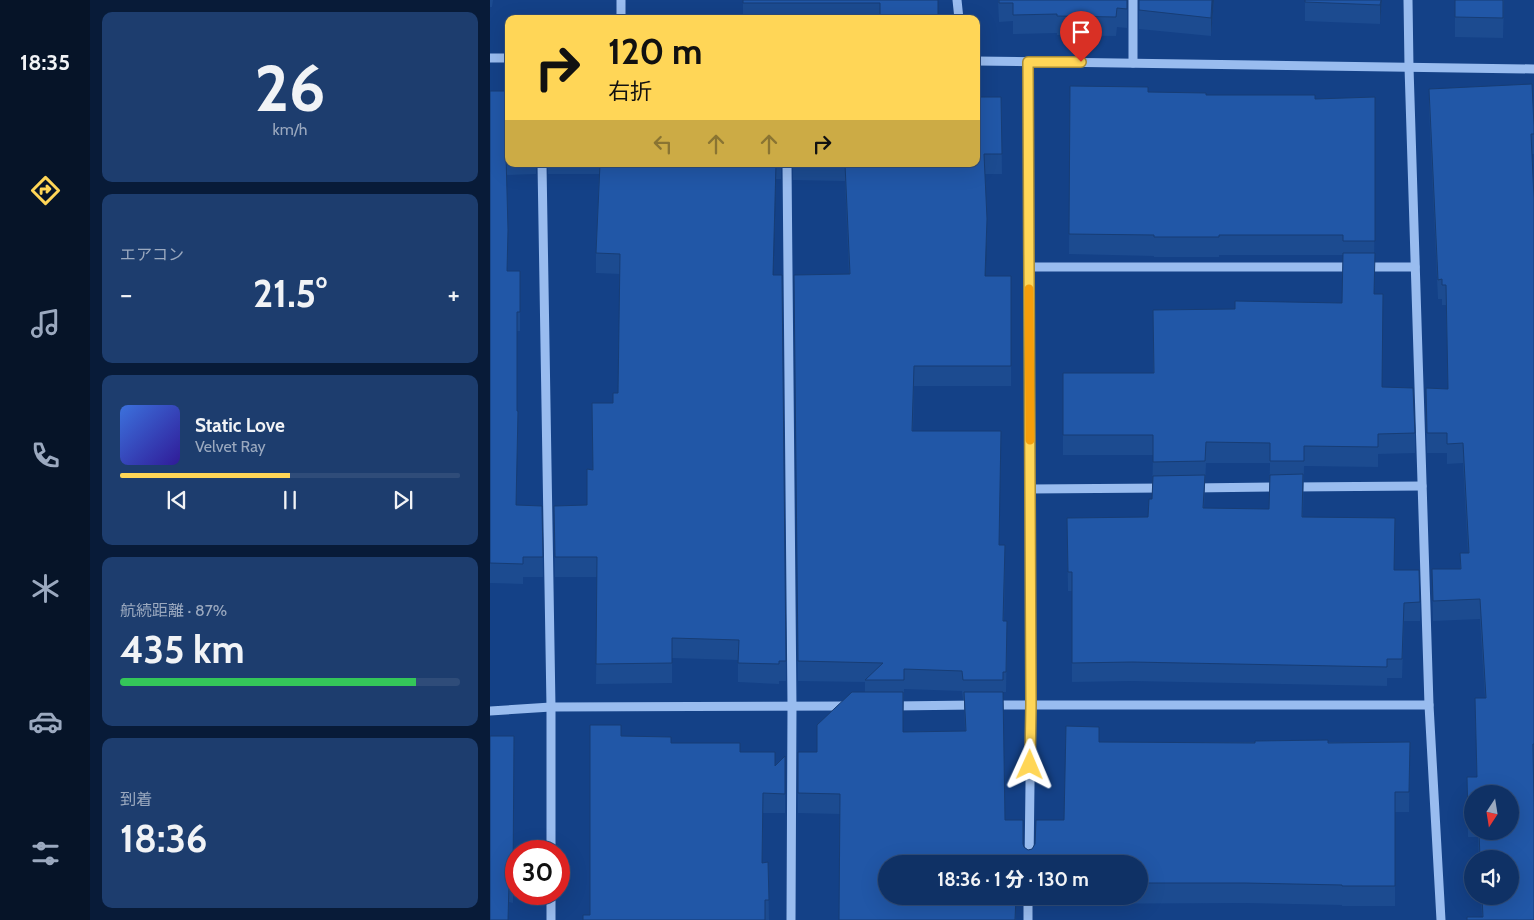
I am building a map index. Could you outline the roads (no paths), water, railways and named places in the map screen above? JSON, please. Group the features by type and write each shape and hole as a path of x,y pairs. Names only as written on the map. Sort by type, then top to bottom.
{"street":[{"path":"621,0 621,15"},
{"path":"957,0 959,15"},
{"path":"1133,0 1133,63"},
{"path":"1408,0 1428,705 1441,920"},
{"path":"490,58 505,58"},
{"path":"980,61 1534,68"},
{"path":"1028,62 1031,705 1028,855"},
{"path":"542,167 551,707 551,840"},
{"path":"787,167 792,920"},
{"path":"1029,267 1415,267"},
{"path":"1187,488 1422,486"},
{"path":"1030,490 1177,488"},
{"path":"882,706 1428,705"},
{"path":"490,712 551,707 862,706"},
{"path":"550,905 550,920"},
{"path":"1028,905 1028,920"}]}
